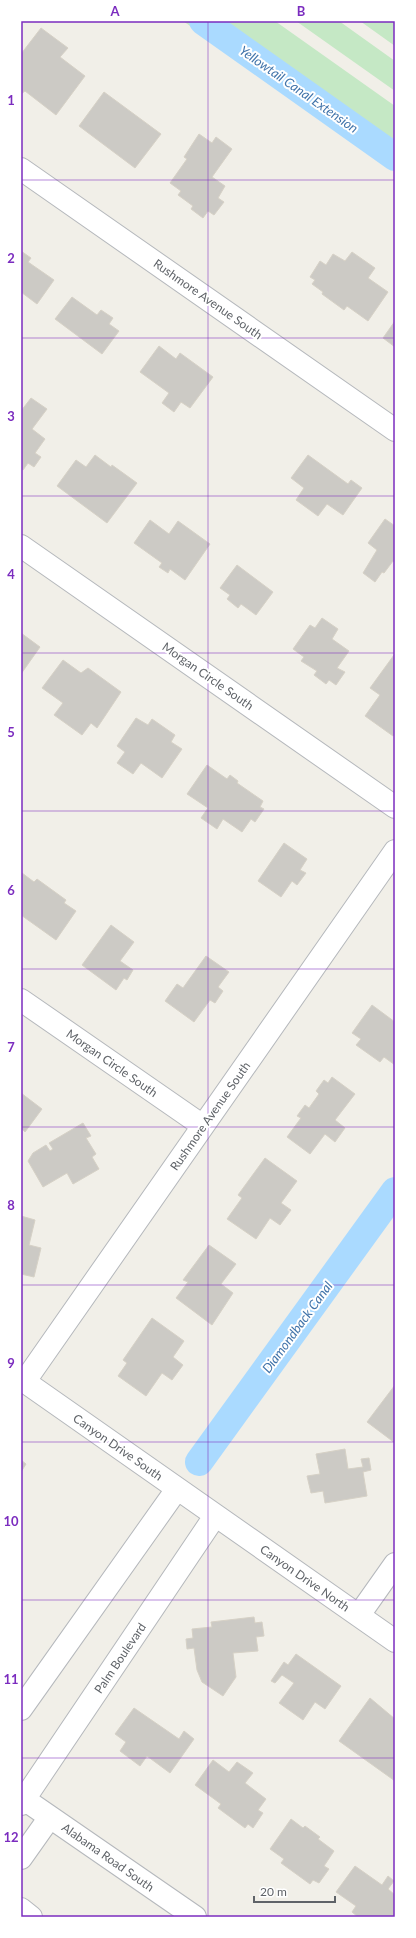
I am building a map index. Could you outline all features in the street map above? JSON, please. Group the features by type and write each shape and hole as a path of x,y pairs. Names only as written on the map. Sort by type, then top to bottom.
{"street":[{"name":"Rushmore Avenue South","path":"21,169 395,430"},
{"name":"Morgan Circle South","path":"21,546 395,807"},
{"name":"Rushmore Avenue South","path":"23,1380 395,851"},
{"name":"Morgan Circle South","path":"21,1000 202,1126"},
{"name":"Canyon Drive South","path":"23,1380 215,1516"},
{"path":"21,1709 177,1489"},
{"name":"Canyon Drive North","path":"215,1516 395,1641"},
{"name":"Palm Boulevard","path":"22,1800 215,1516"},
{"path":"359,1615 395,1564"},
{"name":"Alabama Road South","path":"22,1800 50,1817 195,1917"},
{"path":"21,1858 50,1817"},
{"path":"21,1909 31,1917"}],"green space":[{"path":"183,21 275,21 395,106 395,169"},
{"path":"296,21 339,21 395,61 395,91"},
{"path":"360,21 395,21 395,46"}],"building":[{"path":"41,28 68,48 60,57 85,76 56,115 25,91 21,94 21,54"},
{"path":"104,92 161,134 135,168 79,126"},
{"path":"199,134 212,143 216,137 232,149 212,177 225,186 218,198 224,202 214,215 208,211 203,218 191,209 193,206 178,195 181,191 170,183 187,159 184,157"},
{"path":"21,251 31,258 28,262 54,280 37,304 21,292"},
{"path":"352,252 375,268 368,278 388,292 368,321 347,306 344,310 322,294 323,292 312,284 315,280 310,277 320,261 326,265 333,254 345,261"},
{"path":"72,297 97,315 101,310 113,318 109,324 119,331 102,354 55,319"},
{"path":"395,321 395,347 383,338"},
{"path":"159,346 176,359 180,353 213,377 190,408 181,402 174,412 162,403 169,393 140,372"},
{"path":"31,398 47,409 32,429 45,439 35,453 41,457 34,467 28,463 23,470 21,469 21,411"},
{"path":"95,455 137,483 107,523 57,486 76,460 86,467"},
{"path":"308,455 348,484 351,480 362,488 343,515 327,504 318,516 296,500 304,488 291,478"},
{"path":"385,519 395,526 395,563 393,561 375,582 363,573 377,550 368,543"},
{"path":"150,520 169,534 178,521 210,544 185,580 170,569 168,573 159,567 162,563 134,543"},
{"path":"237,565 273,592 256,615 241,604 238,608 227,599 230,595 220,588"},
{"path":"322,618 338,629 332,639 349,651 337,668 345,672 336,685 329,680 326,684 314,675 317,671 301,661 304,657 293,649 310,625 315,628"},
{"path":"21,633 40,647 21,674"},
{"path":"394,655 395,734 393,736 365,716 380,695 370,688"},
{"path":"63,660 81,673 88,668 121,692 97,728 91,723 82,735 54,715 63,703 42,688"},
{"path":"136,718 148,725 152,719 175,735 171,742 182,749 162,778 141,763 133,774 117,763 125,752 117,746"},
{"path":"207,765 227,779 230,775 238,781 237,783 263,801 260,807 264,809 255,822 251,819 242,832 223,819 217,829 201,818 208,808 187,794"},
{"path":"284,843 307,859 300,870 306,873 297,885 292,881 281,897 258,881"},
{"path":"22,873 34,882 37,879 66,900 64,903 76,911 56,940 21,915"},
{"path":"111,925 134,942 120,961 133,970 127,980 124,978 116,990 82,965"},
{"path":"206,956 229,972 218,987 223,991 215,1003 210,1000 194,1022 165,1001 177,984 183,988"},
{"path":"372,1005 395,1022 395,1065 384,1057 380,1062 356,1045 361,1039 352,1033"},
{"path":"332,1077 355,1094 335,1120 345,1128 335,1142 325,1134 310,1154 287,1137 301,1118 297,1116 305,1105 309,1108 319,1094 316,1091 324,1080 328,1083"},
{"path":"21,1093 42,1109 25,1132 21,1128"},
{"path":"83,1123 91,1136 86,1138 96,1154 92,1157 99,1169 73,1184 67,1173 43,1187 28,1161 33,1153 46,1145 50,1151 53,1149 49,1143"},
{"path":"265,1158 297,1181 281,1203 291,1210 280,1225 270,1218 256,1239 227,1219 242,1198 238,1195"},
{"path":"21,1216 35,1220 29,1245 41,1248 34,1277 21,1274"},
{"path":"209,1245 236,1264 221,1284 233,1293 212,1325 176,1298 188,1282 183,1280"},
{"path":"152,1318 184,1341 173,1357 183,1365 172,1380 162,1373 146,1396 118,1376 127,1363 123,1360"},
{"path":"395,1385 395,1443 367,1422"},
{"path":"345,1449 348,1469 363,1467 361,1459 369,1458 371,1470 363,1472 367,1496 325,1503 323,1491 311,1493 307,1476 320,1474 316,1454"},
{"path":"21,1460 26,1464 21,1472"},
{"path":"254,1617 255,1623 262,1622 264,1636 256,1637 258,1651 233,1653 236,1677 223,1696 202,1682 197,1670 194,1648 187,1649 186,1639 193,1638 192,1629 212,1627 211,1622"},
{"path":"296,1654 341,1686 325,1709 315,1702 303,1720 279,1703 294,1683 282,1675 275,1683 271,1681 284,1662 288,1665"},
{"path":"370,1698 395,1719 395,1781 339,1741"},
{"path":"134,1708 179,1739 184,1731 194,1739 170,1773 147,1756 140,1766 120,1751 126,1742 115,1734"},
{"path":"213,1760 229,1772 237,1762 253,1773 245,1783 266,1799 258,1810 263,1813 253,1828 248,1824 245,1828 218,1808 221,1804 195,1785"},
{"path":"291,1819 303,1828 305,1826 320,1837 318,1839 334,1851 324,1866 329,1869 319,1883 313,1880 310,1884 281,1863 284,1859 270,1849"},
{"path":"355,1866 382,1885 388,1876 394,1881 388,1889 395,1895 395,1917 358,1917 352,1912 356,1906 336,1892"}],"waterway":[{"name":"Yellowtail Canal Extension","path":"203,21 395,157"},
{"name":"Diamondback Canal","path":"199,1462 395,1191"}]}
